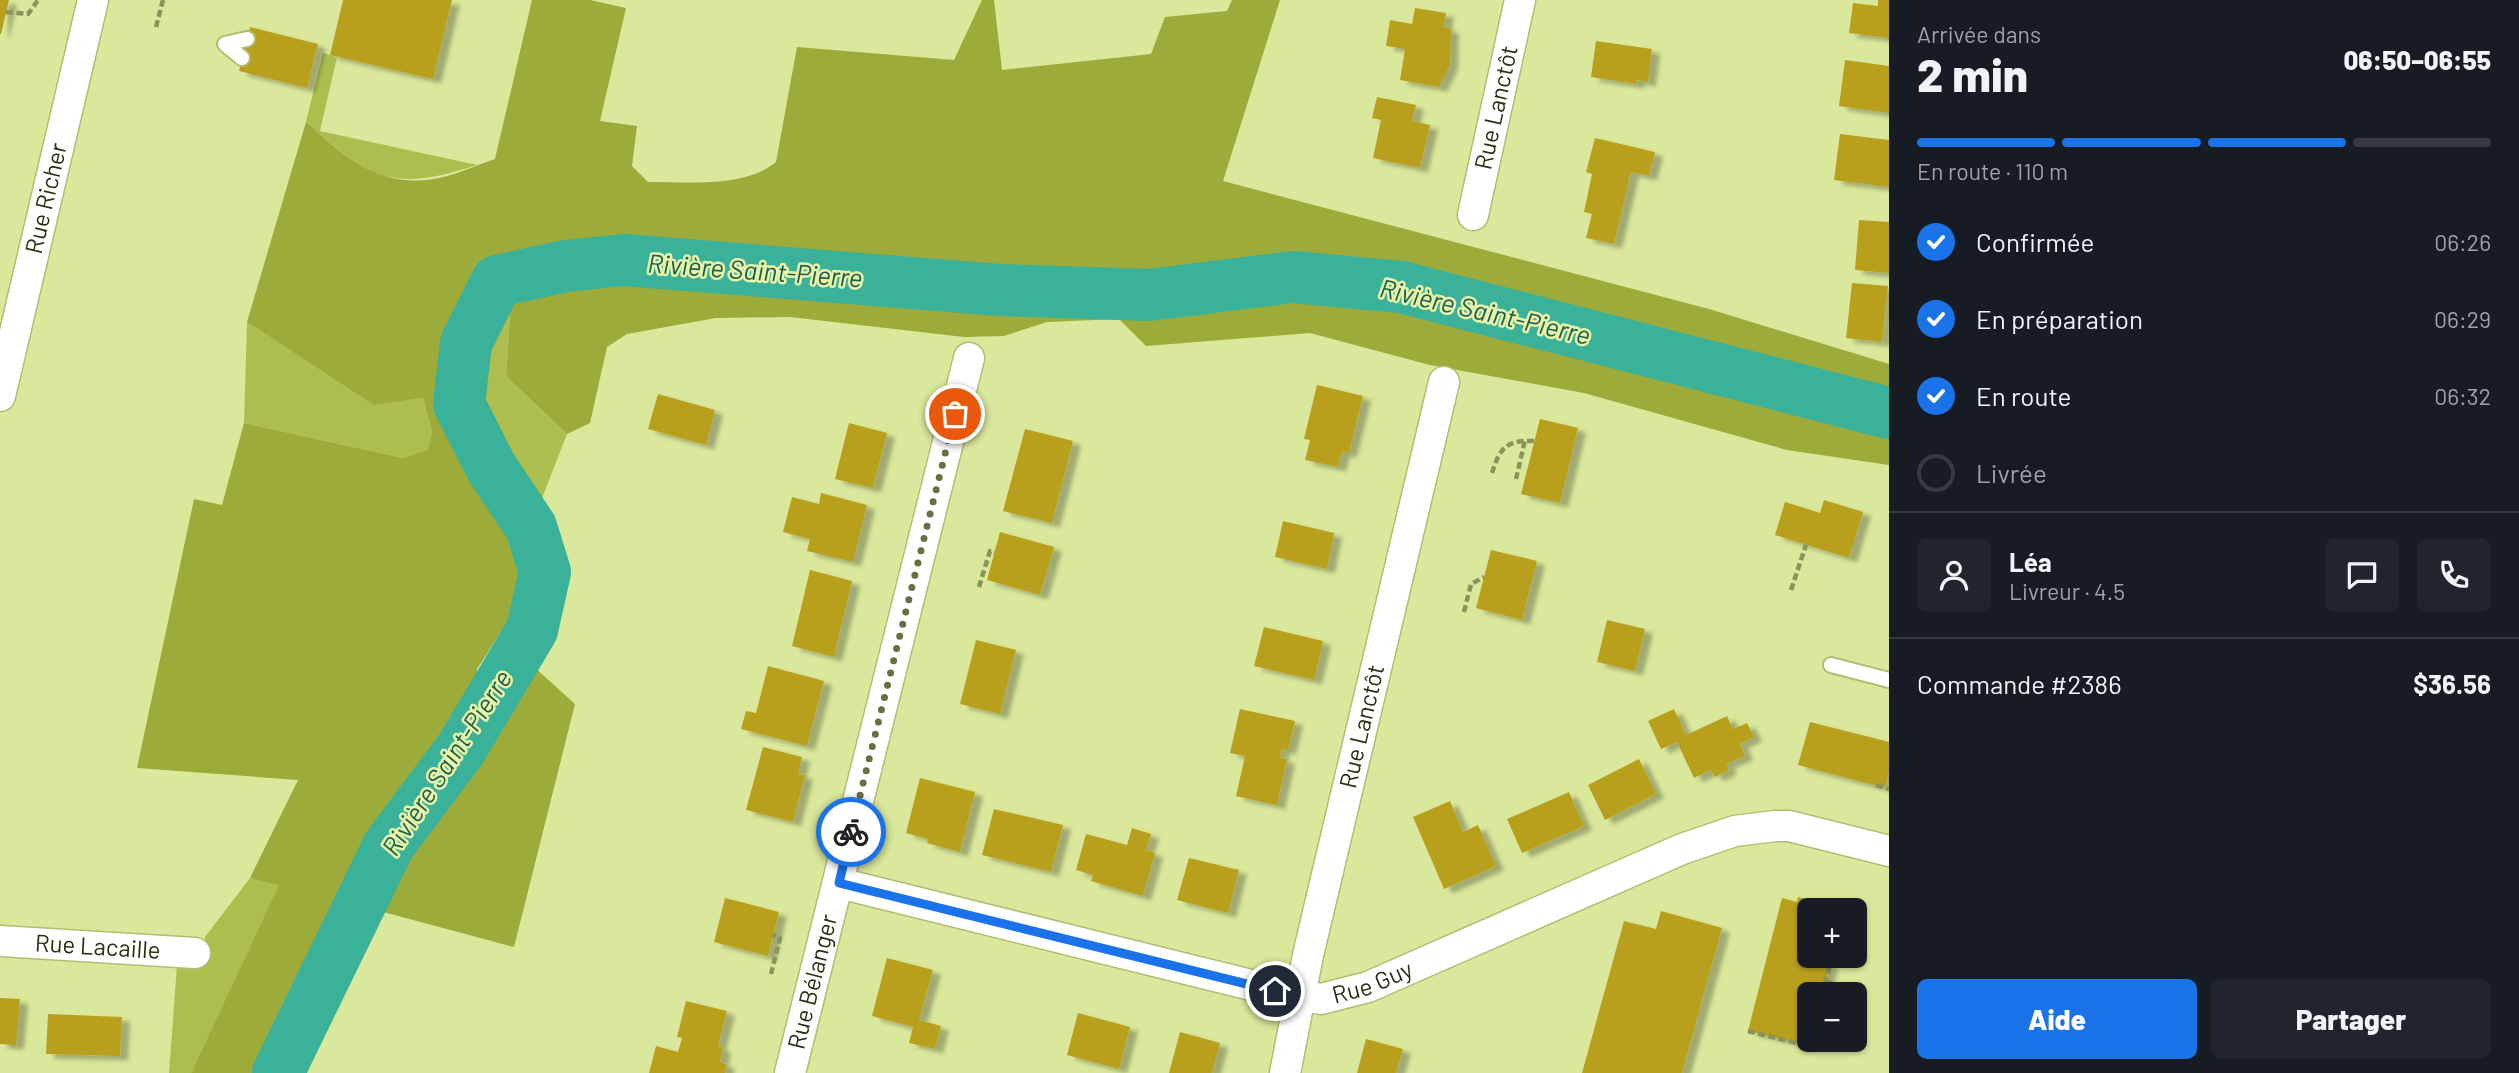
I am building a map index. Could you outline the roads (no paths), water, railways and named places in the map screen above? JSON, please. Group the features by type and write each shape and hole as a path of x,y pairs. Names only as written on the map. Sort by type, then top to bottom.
{"street":[{"name":"Rue Richer","path":"0,396 93,0"},
{"name":"Rue Lanctôt","path":"1473,215 1520,0"},
{"name":"Rue Bélanger","path":"790,1073 969,358"},
{"name":"Rue Lanctôt","path":"1285,1073 1308,955 1444,382"},
{"name":"Rue Guy","path":"839,883 1301,997 1332,998 1368,987 1682,849 1735,831 1789,826 1889,851"},
{"name":"Rue Lacaille","path":"0,941 195,953"}],"lane":[{"path":"242,58 225,44 247,39"},
{"path":"1831,665 1889,680"}],"waterway":[{"name":"Rivière Saint-Pierre","path":"278,1073 389,845 461,749 532,630 545,572 531,527 491,467 459,404 466,343 497,281 566,266 624,260 999,290 1149,295 1293,277 1401,287 1889,413"}]}
